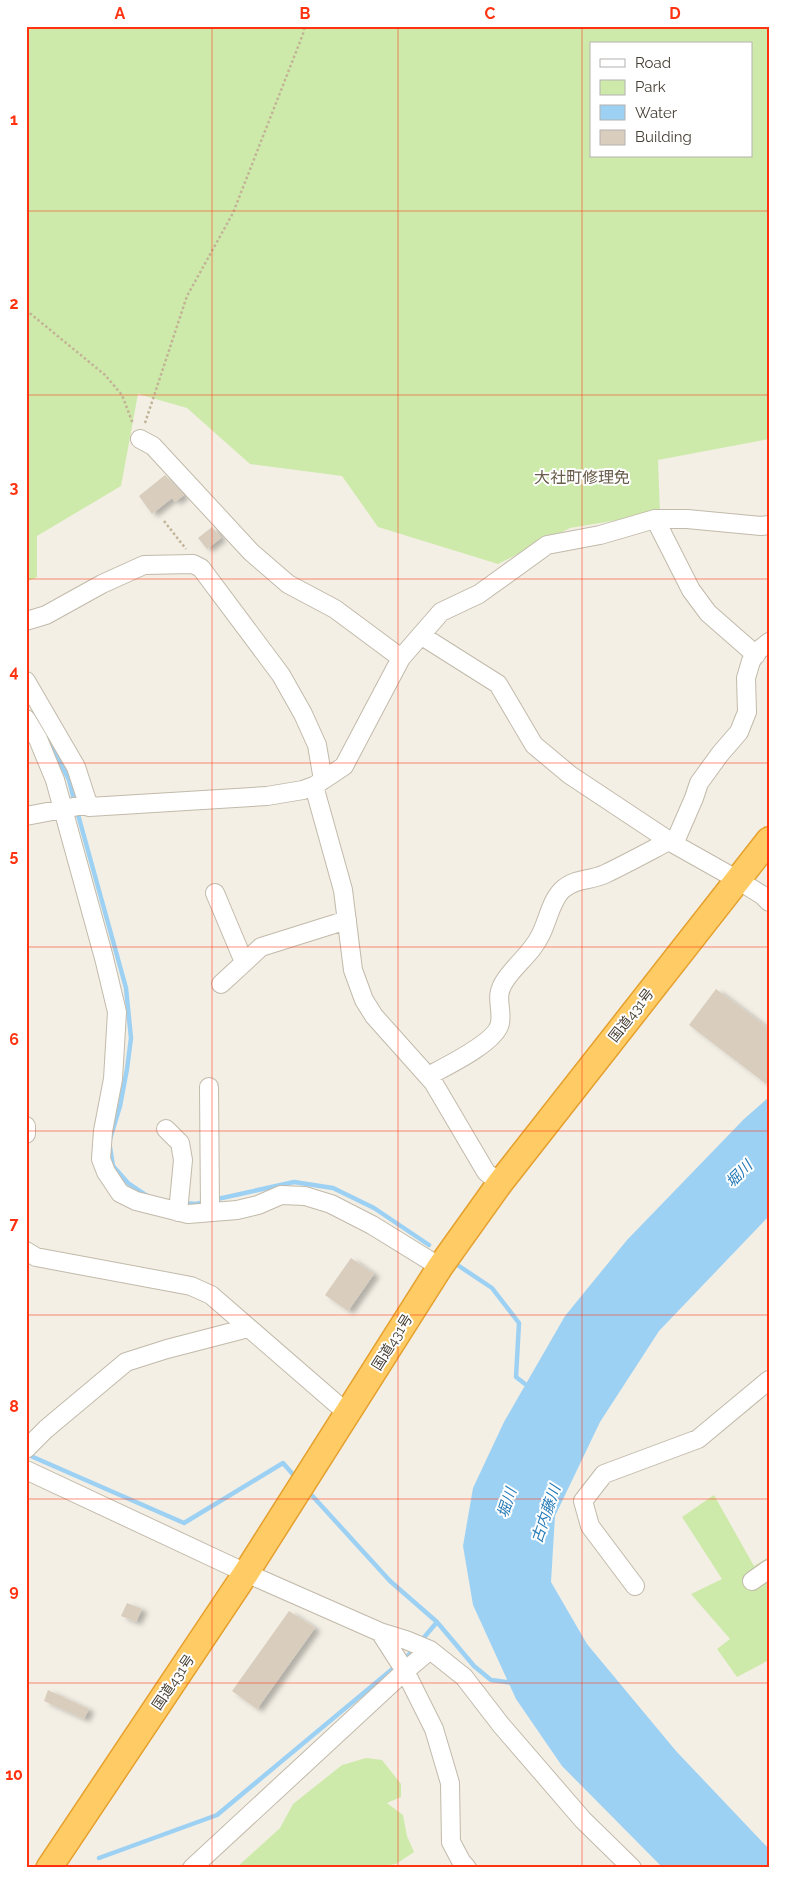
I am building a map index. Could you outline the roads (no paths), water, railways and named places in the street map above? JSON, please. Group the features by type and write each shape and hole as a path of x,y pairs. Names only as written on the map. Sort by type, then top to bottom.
{"highway":[{"name":"国道431号","path":"49,1868 246,1573 440,1267 500,1182 769,840"}],"street":[{"path":"140,439 153,446 251,552 288,584 335,608 401,658"},
{"path":"655,519 691,590 708,613 756,655"},
{"path":"26,816 75,807 267,796 302,790 319,783 344,766 401,658 441,612 479,594 547,545 600,534 655,519 687,519 761,526 769,525"},
{"path":"26,621 46,615 102,584 144,565 194,564 200,568 281,675 303,714 317,745 319,783 343,890 353,970 364,1000 374,1016 428,1076 486,1172 500,1182"},
{"path":"422,636 498,684 534,746 570,775 671,843 738,880 762,895 769,902"},
{"path":"428,1076 484,1044 497,1032 500,1023 499,995 505,980 533,948 541,934 548,914 561,891 573,882 603,875 671,843 694,798 699,783 739,732 747,712 746,678 751,661 769,642"},
{"path":"26,681 76,767 75,807 104,958 117,1012 113,1079 103,1131 101,1159 106,1172 120,1193 136,1202 188,1214 244,1208 258,1205 281,1195 305,1196 331,1204 372,1225 440,1267"},
{"path":"26,719 55,780 75,807"},
{"path":"215,893 244,962"},
{"path":"221,984 261,947 347,920"},
{"path":"209,1087 210,1212"},
{"path":"26,1126 26,1134"},
{"path":"166,1129 180,1143 183,1160 178,1212"},
{"path":"26,1252 36,1257 191,1286 211,1295 347,1413"},
{"path":"26,1449 46,1429 126,1362 167,1349 248,1328"},
{"path":"635,1586 590,1526 583,1502 604,1474 698,1439 769,1380"},
{"path":"26,1470 246,1573 380,1632 418,1645 464,1677 501,1725 583,1820 632,1868"},
{"path":"752,1581 769,1569"},
{"path":"380,1632 399,1662 434,1729 450,1783 451,1842 467,1868"},
{"path":"192,1868 418,1645"},
{"path":"399,1662 418,1645"}],"water":[{"path":"769,1097 769,1216 659,1331 600,1422 555,1516 551,1582 587,1644 676,1751 769,1849 769,1868 663,1868 562,1766 516,1699 473,1605 463,1546 473,1488 504,1422 565,1316 627,1240 744,1119"}],"waterway":[{"path":"41,724 69,780 75,804"},
{"path":"77,811 126,988 131,1038 120,1106 110,1139"},
{"path":"110,1147 113,1166 128,1183 149,1197"},
{"path":"213,1200 294,1182 333,1188 374,1208 429,1245"},
{"path":"183,1203 196,1204 205,1202"},
{"path":"459,1266 492,1288 519,1323 516,1377 529,1387"},
{"path":"27,1452 33,1457 184,1523 283,1463 297,1479"},
{"path":"307,1490 390,1581 437,1622"},
{"path":"421,1641 437,1622 474,1666 491,1680 513,1683"},
{"path":"402,1661 415,1649"},
{"path":"99,1858 217,1815 396,1666"}],"district":[{"name":"大社町修理免","path":"582,477"}],"water label":[{"name":"堀川","path":"739,1174"},
{"name":"堀川","path":"507,1503"},
{"name":"古内藤川","path":"546,1514"}]}
